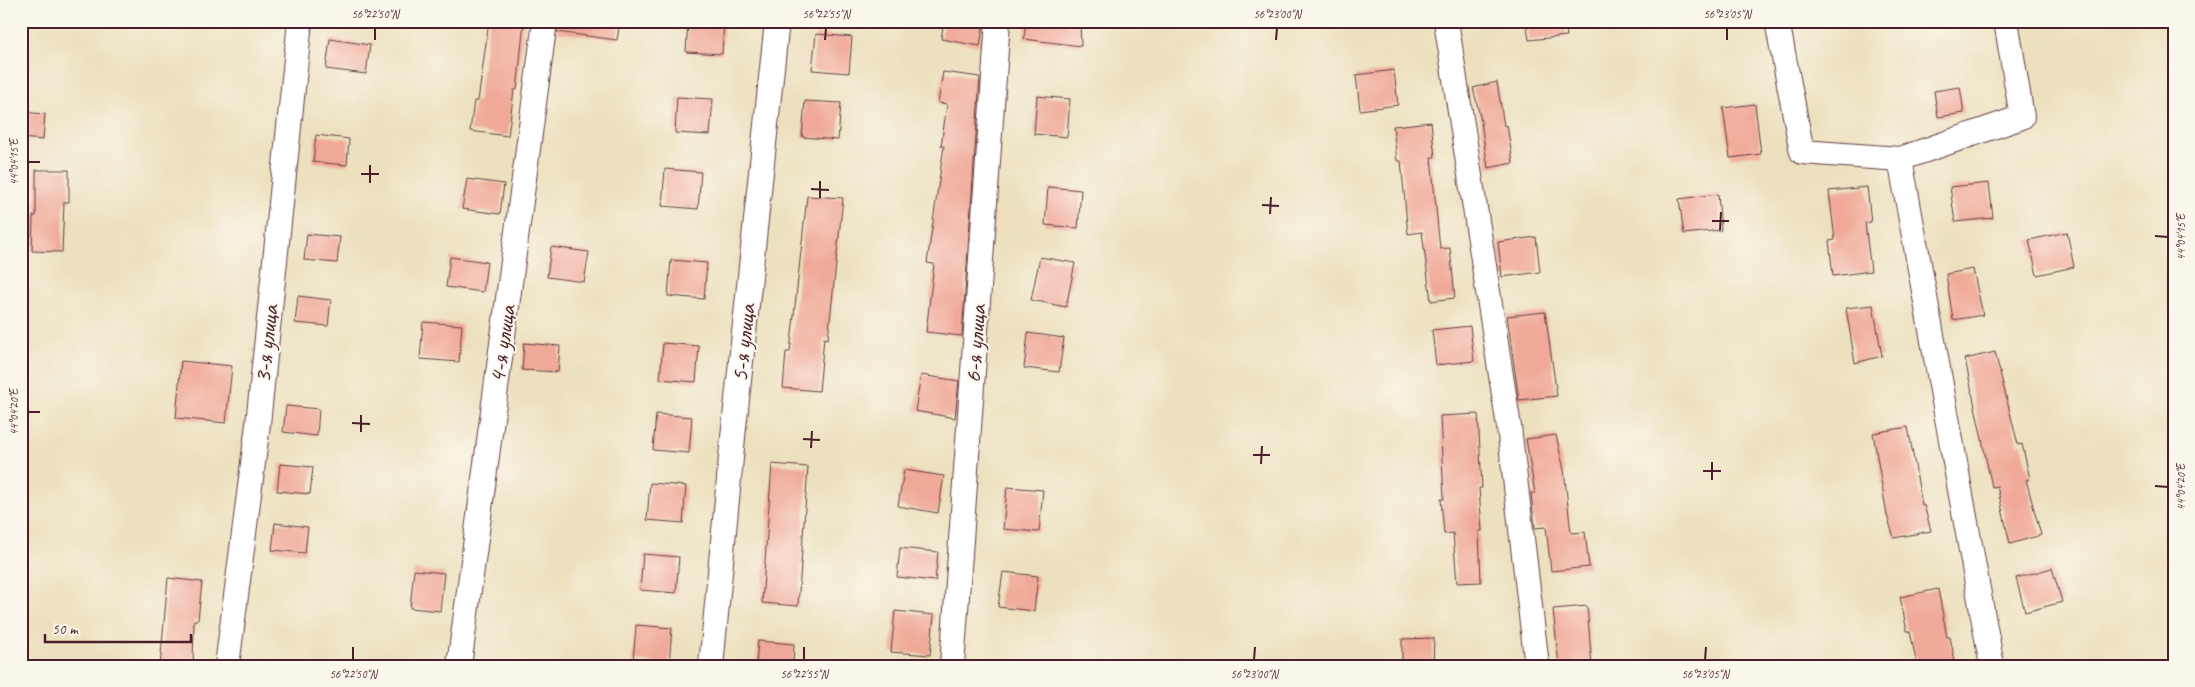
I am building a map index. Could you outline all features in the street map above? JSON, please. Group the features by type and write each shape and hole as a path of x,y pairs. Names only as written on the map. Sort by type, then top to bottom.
{"street":[{"name":"3-я улица","path":"227,666 258,424 300,21"},
{"name":"4-я улица","path":"459,666 545,21"},
{"name":"5-я улица","path":"711,666 777,21"},
{"name":"6-я улица","path":"952,666 998,21"},
{"path":"1446,21 1509,427 1536,666"},
{"path":"1776,21 1802,152 1900,159 2022,117 2006,21"},
{"path":"1900,159 1992,666"}],"building":[{"path":"489,21 524,21 517,90 514,90 508,136 470,131 474,101 478,101"},
{"path":"558,21 620,21 617,40 557,32"},
{"path":"688,21 724,21 722,54 686,52"},
{"path":"944,21 984,21 980,46 941,39"},
{"path":"1026,21 1080,21 1081,46 1024,39"},
{"path":"1526,21 1565,21 1567,36 1529,40"},
{"path":"816,34 852,37 849,73 812,70"},
{"path":"330,39 370,45 366,74 326,69"},
{"path":"1394,70 1398,105 1360,110 1356,75"},
{"path":"943,72 980,77 962,336 926,332 934,264 927,263 944,146 941,146 947,104 938,103"},
{"path":"1497,82 1504,126 1507,125 1513,163 1488,168 1480,116 1473,88"},
{"path":"1960,87 1964,113 1938,117 1934,91"},
{"path":"1037,96 1070,99 1067,137 1034,134"},
{"path":"677,97 713,99 710,135 675,133"},
{"path":"805,101 841,103 838,140 802,137"},
{"path":"1755,104 1761,154 1730,158 1723,108"},
{"path":"21,112 45,114 43,140 21,138"},
{"path":"1431,122 1435,157 1431,157 1440,249 1450,248 1455,298 1431,301 1422,232 1408,234 1401,161 1397,161 1393,126"},
{"path":"316,135 349,139 347,165 313,162"},
{"path":"665,169 701,172 698,209 662,206"},
{"path":"36,170 69,170 69,202 64,202 62,252 32,251 33,216 36,216"},
{"path":"467,179 504,184 500,214 462,209"},
{"path":"1989,183 1993,218 1955,222 1950,187"},
{"path":"1048,187 1081,190 1078,228 1045,225"},
{"path":"1867,187 1871,222 1865,223 1871,271 1833,276 1829,241 1835,240 1829,191"},
{"path":"1718,194 1721,230 1684,234 1679,199"},
{"path":"807,196 843,198 828,339 824,338 819,391 783,388 786,352 790,352"},
{"path":"2067,232 2074,267 2037,275 2029,240"},
{"path":"307,234 340,237 337,263 304,260"},
{"path":"1536,237 1540,272 1502,277 1498,242"},
{"path":"551,247 589,252 584,282 547,277"},
{"path":"450,257 487,262 483,292 446,287"},
{"path":"1040,257 1075,263 1066,307 1031,300"},
{"path":"671,260 707,263 704,299 668,296"},
{"path":"1973,269 1983,315 1953,320 1946,274"},
{"path":"298,296 331,300 328,326 295,323"},
{"path":"1873,305 1882,356 1855,363 1846,308"},
{"path":"1545,312 1557,396 1519,400 1507,316"},
{"path":"423,322 462,325 459,362 420,359"},
{"path":"1470,326 1474,361 1436,365 1432,330"},
{"path":"1028,333 1064,338 1059,372 1024,368"},
{"path":"524,343 560,346 558,372 522,370"},
{"path":"663,343 699,346 696,382 660,379"},
{"path":"1995,352 2018,445 2022,444 2030,479 2026,480 2041,535 2010,544 1997,486 1992,487 1965,359"},
{"path":"181,361 232,366 226,423 176,418"},
{"path":"921,375 959,381 955,418 915,411"},
{"path":"286,406 319,409 317,436 283,432"},
{"path":"656,414 692,417 689,453 653,450"},
{"path":"1478,414 1482,488 1479,488 1482,531 1479,531 1481,582 1457,583 1453,533 1444,534 1441,499 1444,499 1440,416"},
{"path":"1908,427 1922,505 1924,505 1931,531 1894,538 1887,515 1873,433"},
{"path":"1556,435 1564,470 1571,533 1585,532 1589,567 1551,571 1546,527 1535,528 1531,493 1535,493 1526,439"},
{"path":"280,464 313,467 310,494 277,491"},
{"path":"772,464 808,467 798,606 762,603"},
{"path":"904,470 944,476 938,513 898,506"},
{"path":"650,483 686,486 683,523 647,520"},
{"path":"1007,487 1043,490 1039,532 1003,529"},
{"path":"275,523 308,527 305,553 272,550"},
{"path":"900,548 938,552 935,581 897,577"},
{"path":"643,554 679,557 676,593 640,590"},
{"path":"2052,568 2062,602 2025,612 2016,578"},
{"path":"414,570 444,573 440,611 410,608"},
{"path":"1003,572 1038,576 1034,611 998,607"},
{"path":"168,578 202,582 198,620 194,620 193,666 160,666"},
{"path":"1938,589 1947,637 1950,637 1956,666 1917,666 1910,631 1907,631 1900,597"},
{"path":"1587,606 1592,666 1559,666 1553,609"},
{"path":"895,611 934,615 930,655 891,652"},
{"path":"636,625 672,628 669,664 633,661"},
{"path":"1434,638 1433,666 1402,666 1402,639"},
{"path":"758,641 794,644 793,666 756,666"}]}
